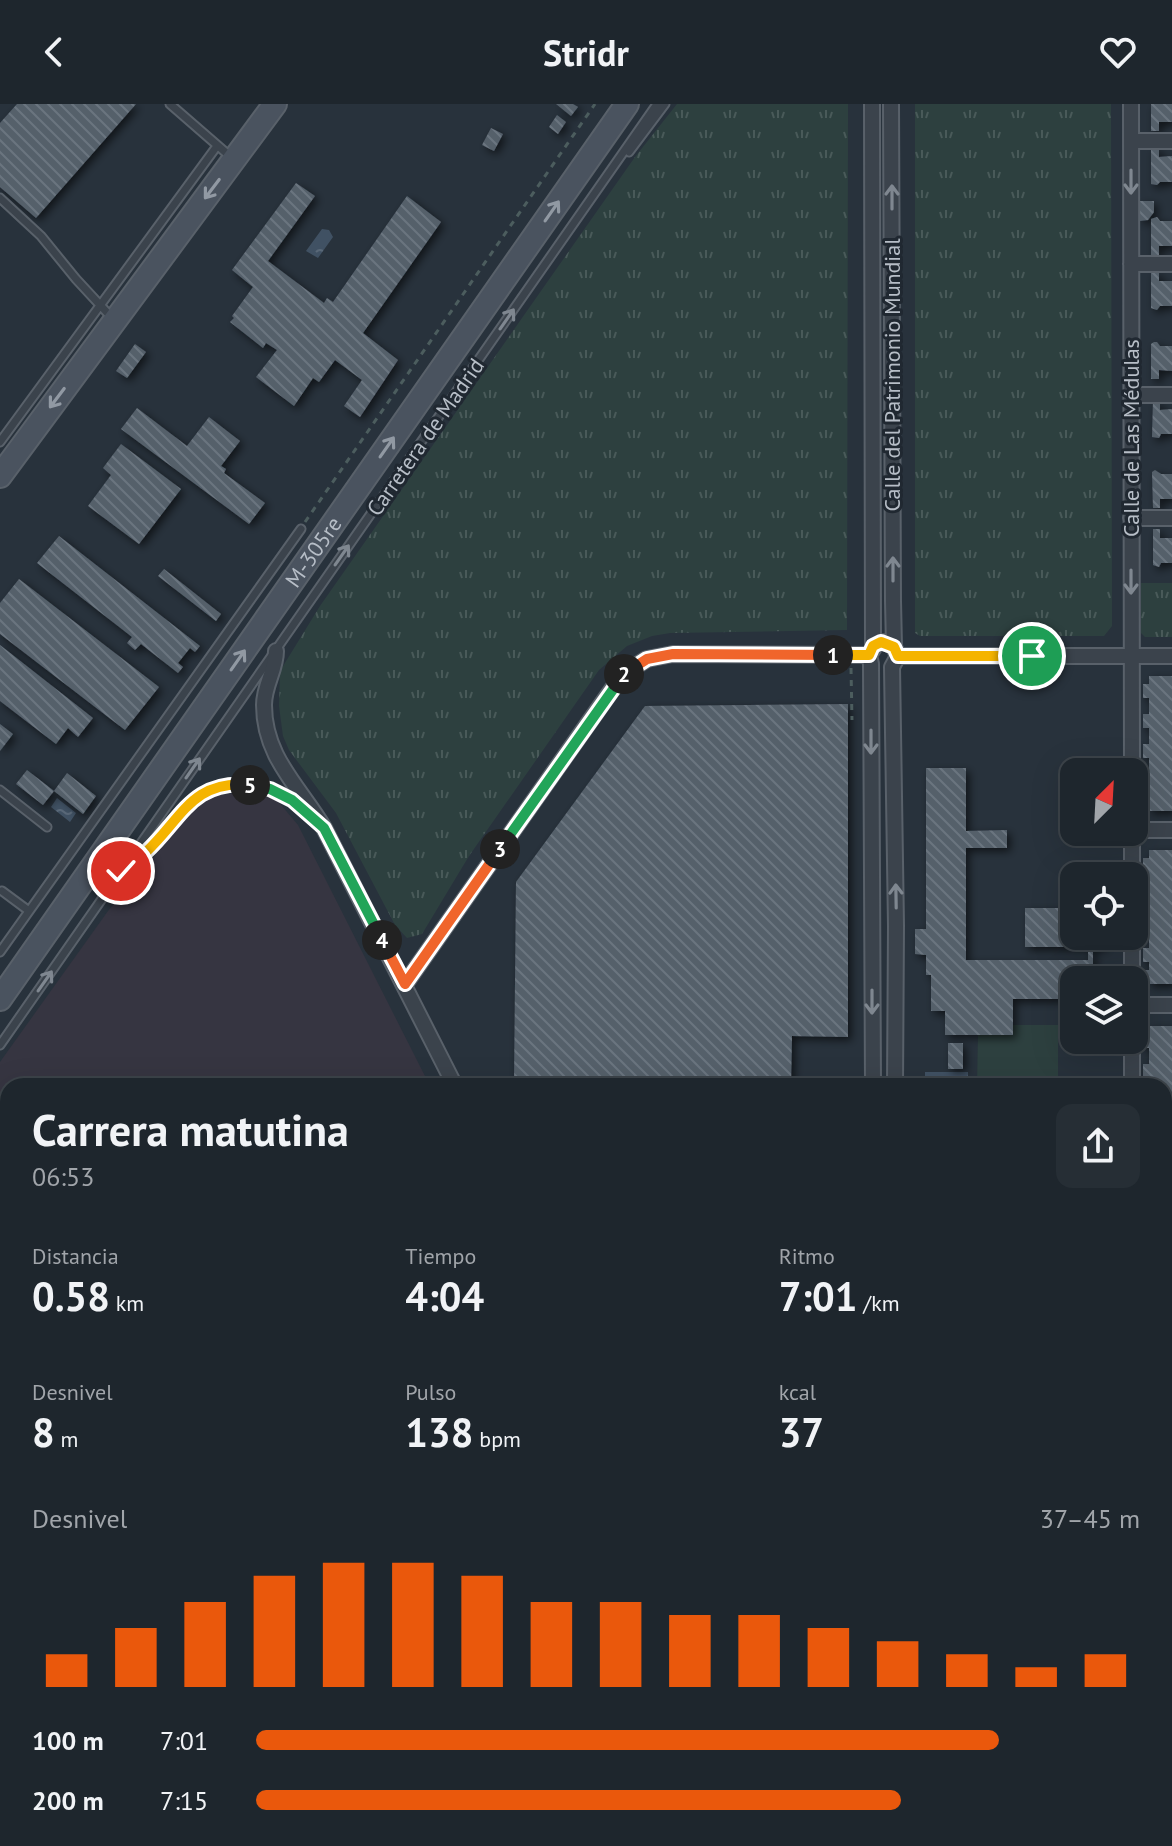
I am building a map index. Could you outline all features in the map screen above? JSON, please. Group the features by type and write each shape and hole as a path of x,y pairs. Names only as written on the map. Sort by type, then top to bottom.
{"main road":[{"path":"0,476 107,313 226,153 275,104"},
{"name":"M-305re","path":"0,999 627,104"}],"street":[{"name":"Calle del Patrimonio Mundial","path":"872,104 873,1078"},
{"name":"Calle del Patrimonio Mundial","path":"891,104 895,1078"},
{"name":"Calle de Las Médulas","path":"1131,104 1132,758"},
{"path":"1131,141 1172,141"},
{"path":"1131,264 1172,264"},
{"path":"1131,395 1172,395"},
{"path":"1131,518 1172,518"},
{"path":"871,655 881,642 895,657 1172,656"},
{"path":"276,651 276,663 264,693 264,716 272,752 324,828 451,1078"},
{"path":"405,984 623,674 647,659 673,654 871,655"},
{"path":"871,655 884,671 895,657"},
{"path":"1148,831 1172,830"},
{"path":"1148,1005 1172,1005"},
{"path":"1132,1054 1132,1078"}],"lane":[{"path":"170,104 226,153"},
{"name":"Carretera de Madrid","path":"0,1045 657,104"},
{"path":"602,183 609,179 665,104"},
{"path":"0,198 41,236 107,313 0,442"},
{"path":"0,952 301,529"},
{"path":"121,871 147,851 191,801 229,785 258,786 282,794 302,807 324,828"},
{"path":"0,790 47,827"},
{"path":"2,891 29,911"}],"path":[{"path":"301,529 595,104"},
{"path":"844,667 851,668 852,720"}],"shaded area":[{"path":"249,791 263,793 276,799 298,825 426,1078 0,1078 0,1062 108,911 197,805 220,795"}],"green space":[{"path":"677,104 848,104 847,630 670,633 627,646 599,670 469,856 422,934 407,938 395,925 336,813 289,750 283,736 279,706 280,671 320,606 635,157"},
{"path":"915,104 1111,104 1112,626 1104,636 920,636 915,633"},
{"path":"1141,583 1172,583 1172,637 1145,637 1141,633"},
{"path":"1013,1025 1058,1025 1058,1078 977,1078 978,1035"}],"water":[{"path":"322,229 329,230 333,237 318,258 306,251"},
{"path":"57,798 76,813 70,822 51,807"},
{"path":"925,1072 968,1072 968,1078 925,1078"}],"building":[{"path":"17,104 136,104 36,218 0,187 0,123"},
{"path":"556,104 573,104 578,107 571,116"},
{"path":"1151,104 1172,104 1172,122 1159,122 1159,131 1151,131"},
{"path":"557,115 566,122 558,134 549,127"},
{"path":"491,128 503,134 494,151 482,145"},
{"path":"1151,148 1159,148 1159,157 1172,156 1172,182 1151,184"},
{"path":"296,183 315,196 268,261 324,303 327,298 333,302 407,196 441,222 363,333 398,360 360,417 344,406 362,380 335,360 319,382 313,378 294,406 256,377 277,350 266,343 263,348 230,322 253,287 232,270"},
{"path":"1140,201 1154,201 1154,212 1148,220 1140,221"},
{"path":"1157,217 1160,221 1172,221 1172,246 1159,246 1159,255 1151,255 1151,219"},
{"path":"1151,272 1159,272 1159,281 1172,281 1172,306 1160,306 1157,310 1151,308"},
{"path":"1154,342 1160,346 1172,346 1172,371 1159,370 1159,379 1151,379 1151,344"},
{"path":"135,344 146,352 127,378 116,371"},
{"path":"1153,401 1160,401 1160,410 1172,409 1172,434 1152,437"},
{"path":"137,408 187,446 209,417 240,441 221,466 226,469 224,473 265,503 249,524 121,429"},
{"path":"121,444 181,489 139,544 88,506 111,475 103,468"},
{"path":"1155,470 1161,474 1172,474 1172,499 1160,499 1160,508 1153,508 1152,472"},
{"path":"1153,529 1160,529 1160,538 1172,538 1172,563 1161,563 1159,567 1153,565"},
{"path":"59,536 200,646 195,652 190,648 178,663 183,667 178,673 141,644 135,650 127,643 132,637 37,563"},
{"path":"164,569 221,614 216,621 158,576"},
{"path":"19,579 159,687 125,730 0,634 0,603"},
{"path":"0,645 93,718 78,737 68,728 56,744 0,701"},
{"path":"1149,676 1172,676 1172,811 1149,811 1149,758 1143,758 1143,744 1149,744 1149,728 1143,728 1143,714 1149,714 1149,698 1143,698 1143,684 1149,684"},
{"path":"848,704 848,1037 792,1036 791,1078 514,1078 516,882 645,706"},
{"path":"0,724 13,734 0,751"},
{"path":"926,768 966,768 966,831 1007,830 1007,848 966,848 966,960 1088,960 1088,950 1093,950 1093,966 1060,966 1060,999 1013,999 1013,1035 945,1035 945,1011 931,1011 931,975 926,975 926,955 915,954 915,929 926,929"},
{"path":"27,770 54,791 43,805 16,784"},
{"path":"67,773 96,796 83,814 54,791"},
{"path":"1149,850 1172,850 1172,984 1149,984 1149,962 1143,962 1143,950 1149,948 1149,872 1148,862 1143,862 1143,858 1149,858"},
{"path":"1025,908 1060,908 1060,947 1025,947"},
{"path":"1149,1026 1172,1026 1172,1078 1143,1078 1143,1064 1149,1064"},
{"path":"948,1043 963,1043 963,1069 948,1069"}],"route":[{"path":"121,871 147,851 183,808 202,794 229,785 270,789 302,807 324,828 405,984 623,674 647,659 673,654 869,655 873,646 881,642 894,647 898,656 1032,656"}]}
